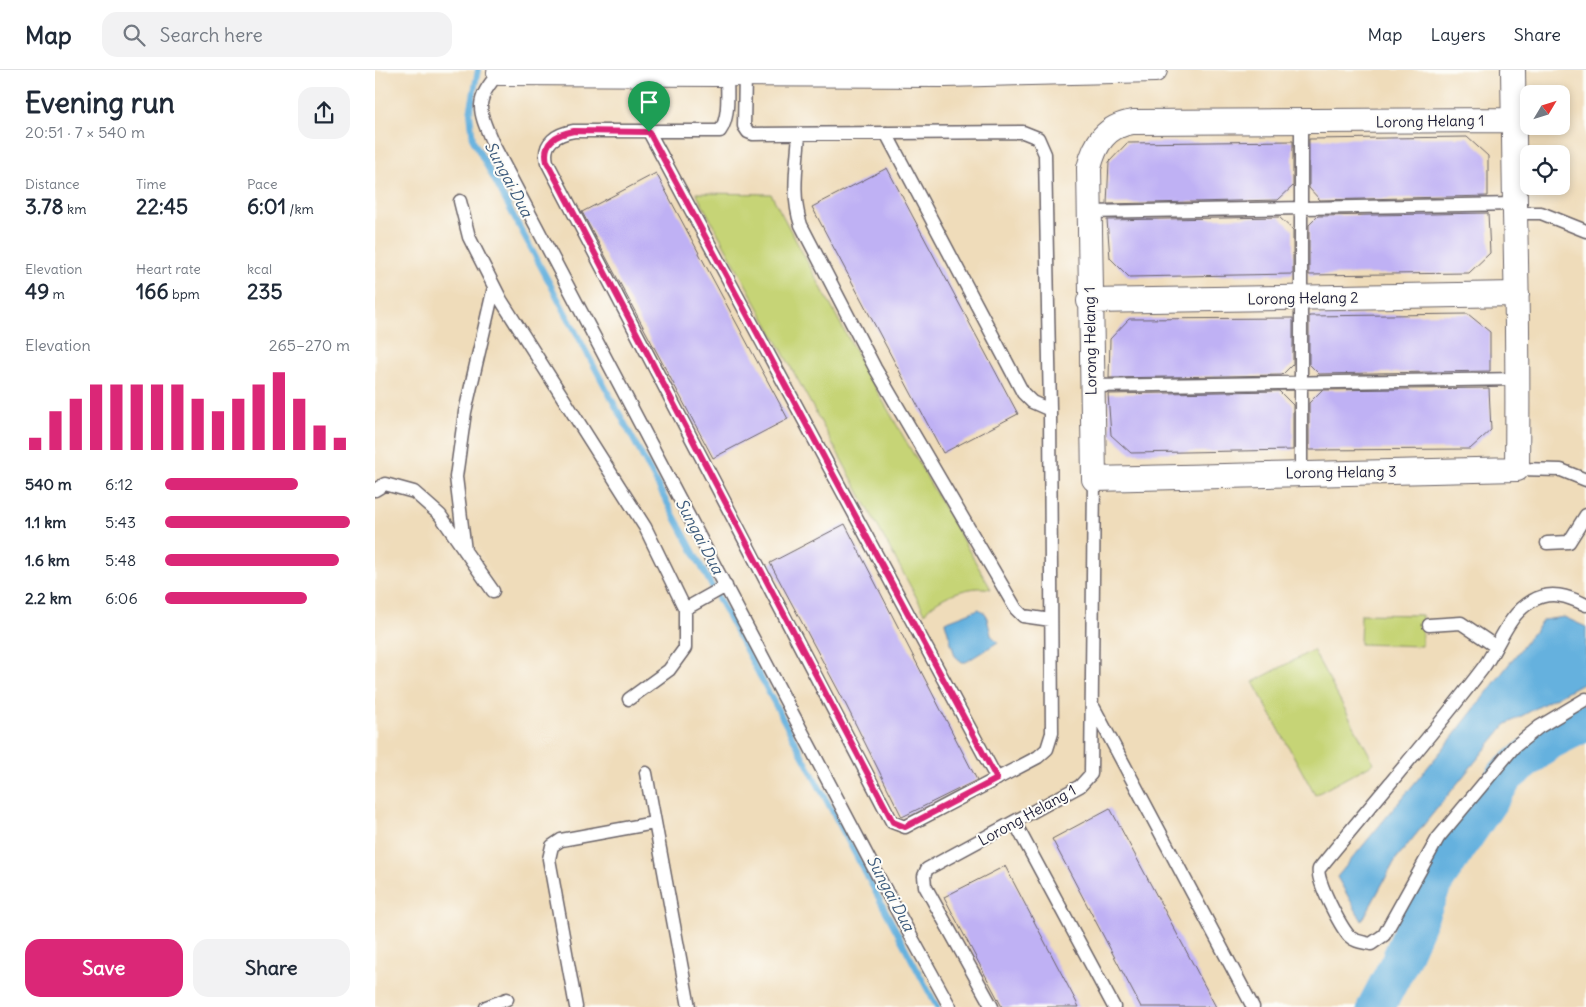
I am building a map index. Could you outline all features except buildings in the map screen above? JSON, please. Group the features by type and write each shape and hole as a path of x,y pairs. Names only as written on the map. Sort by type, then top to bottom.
{"street":[{"path":"499,73 945,75 1155,70"},
{"path":"1513,70 1518,379 1517,469"},
{"name":"Lorong Helang 1","path":"1094,479 1089,301 1089,168 1093,152 1100,138 1121,124 1514,120"},
{"name":"Lorong Helang 2","path":"1089,301 1517,294"},
{"name":"Lorong Helang 3","path":"1094,479 1517,469"}],"lane":[{"path":"499,73 484,89 480,105 493,144 879,878 950,1007"},
{"path":"736,75 744,126 748,132 753,134 1023,132 1038,138 1043,145 1050,410 1052,733 1047,749 1038,757 905,827 893,822 547,162 545,154 547,146 561,133 574,131 719,131 723,127 736,75"},
{"path":"1301,123 1301,473"},
{"path":"649,132 997,779"},
{"path":"885,132 1023,393 1032,402 1050,410"},
{"path":"799,134 795,201 801,226 870,360 1015,609 1023,616 1051,620"},
{"path":"460,201 469,237 494,287 645,527 685,609 685,648 669,670 629,699"},
{"path":"1089,212 1301,208 1515,209 1541,213 1586,231"},
{"path":"465,551 456,477 465,412 494,287"},
{"path":"1091,386 1518,379"},
{"name":"Lorong Helang 3","path":"1517,469 1561,470 1586,480"},
{"name":"Lorong Helang 1","path":"991,1007 925,886 924,876 927,869 1015,823 1080,786 1091,774 1094,479"},
{"path":"375,490 385,484 413,492 440,515 493,591"},
{"path":"1547,543 1569,542 1586,515"},
{"path":"685,609 725,587"},
{"path":"1586,605 1561,596 1545,594 1518,612 1484,666 1319,869 1317,878 1349,935 1358,942 1371,944 1384,934 1438,838 1514,747 1539,727 1586,699"},
{"path":"1429,625 1461,623 1495,646"},
{"path":"1092,706 1253,1007"},
{"path":"646,773 689,1007"},
{"path":"576,1007 549,859 552,846 561,840 654,822"},
{"path":"1015,823 1114,1007"},
{"path":"486,1007 507,999"}],"green space":[{"path":"696,193 771,194 868,375 991,589 974,588 955,593 937,602 925,613"},
{"path":"1361,614 1422,615 1422,646 1360,644"},
{"path":"1313,650 1374,763 1315,795 1253,682"}],"water":[{"path":"979,609 986,614 991,635 998,642 966,662 962,662 955,656 945,622"},
{"path":"1564,617 1586,627 1586,681 1505,725 1396,859 1362,921 1337,877 1451,739 1543,620"}],"waterway":[{"name":"Sungai Dua","path":"478,70 470,113 473,140 937,1007"},
{"path":"1376,1007 1399,963 1434,882 1506,775 1549,741 1586,722"}],"route":[{"path":"574,131 649,132 997,779 905,827 898,826 893,822 547,162 545,154 547,146 561,133 574,131"}]}
